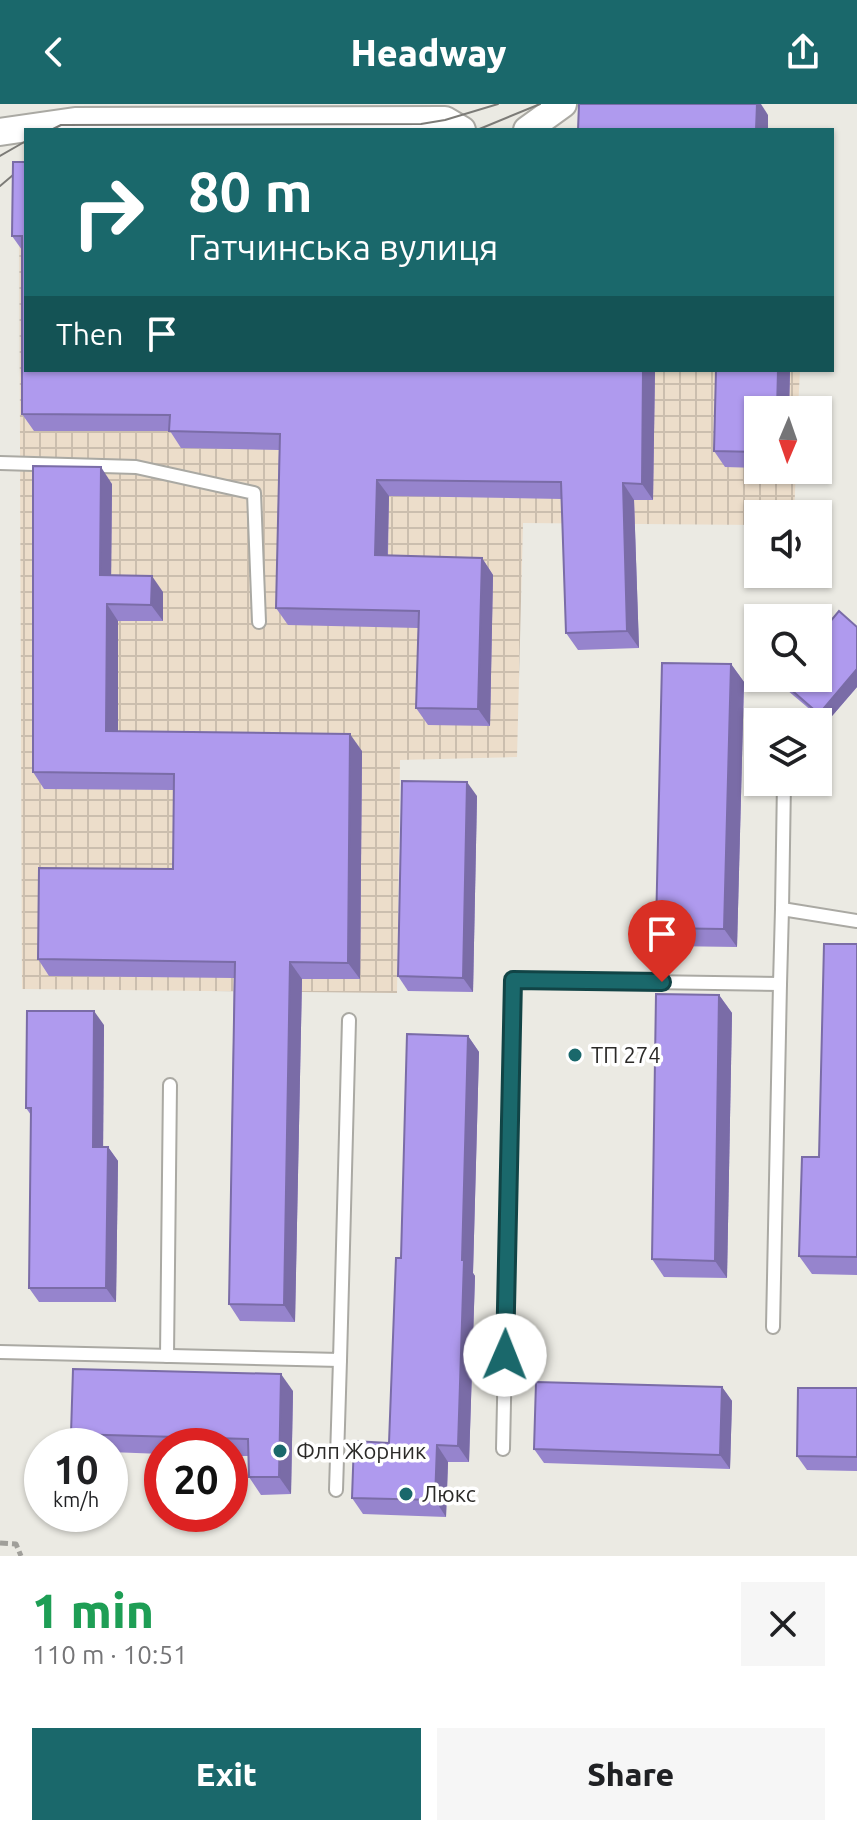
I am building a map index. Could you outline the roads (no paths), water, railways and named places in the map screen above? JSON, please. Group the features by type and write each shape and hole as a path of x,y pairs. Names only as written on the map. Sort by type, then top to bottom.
{"street":[{"path":"530,128 563,104"},
{"path":"27,128 75,121 445,120 459,128"},
{"path":"0,132 24,128"}],"lane":[{"path":"0,463 136,467 254,493 259,622"},
{"path":"773,1327 784,796"},
{"path":"782,909 857,921"},
{"path":"503,1449 513,980 780,984"},
{"path":"336,1490 349,1020"},
{"path":"167,1356 170,1085"},
{"path":"0,1352 340,1360"}],"tram line":[{"path":"55,128 61,125 421,124 498,104"},
{"path":"482,128 540,104"},
{"path":"0,156 24,142"},
{"path":"0,186 24,166"}],"place":[{"name":"ТП 274","path":"575,1055"},
{"name":"Флп Жорник","path":"280,1451"},
{"name":"Люкс","path":"406,1494"}]}
